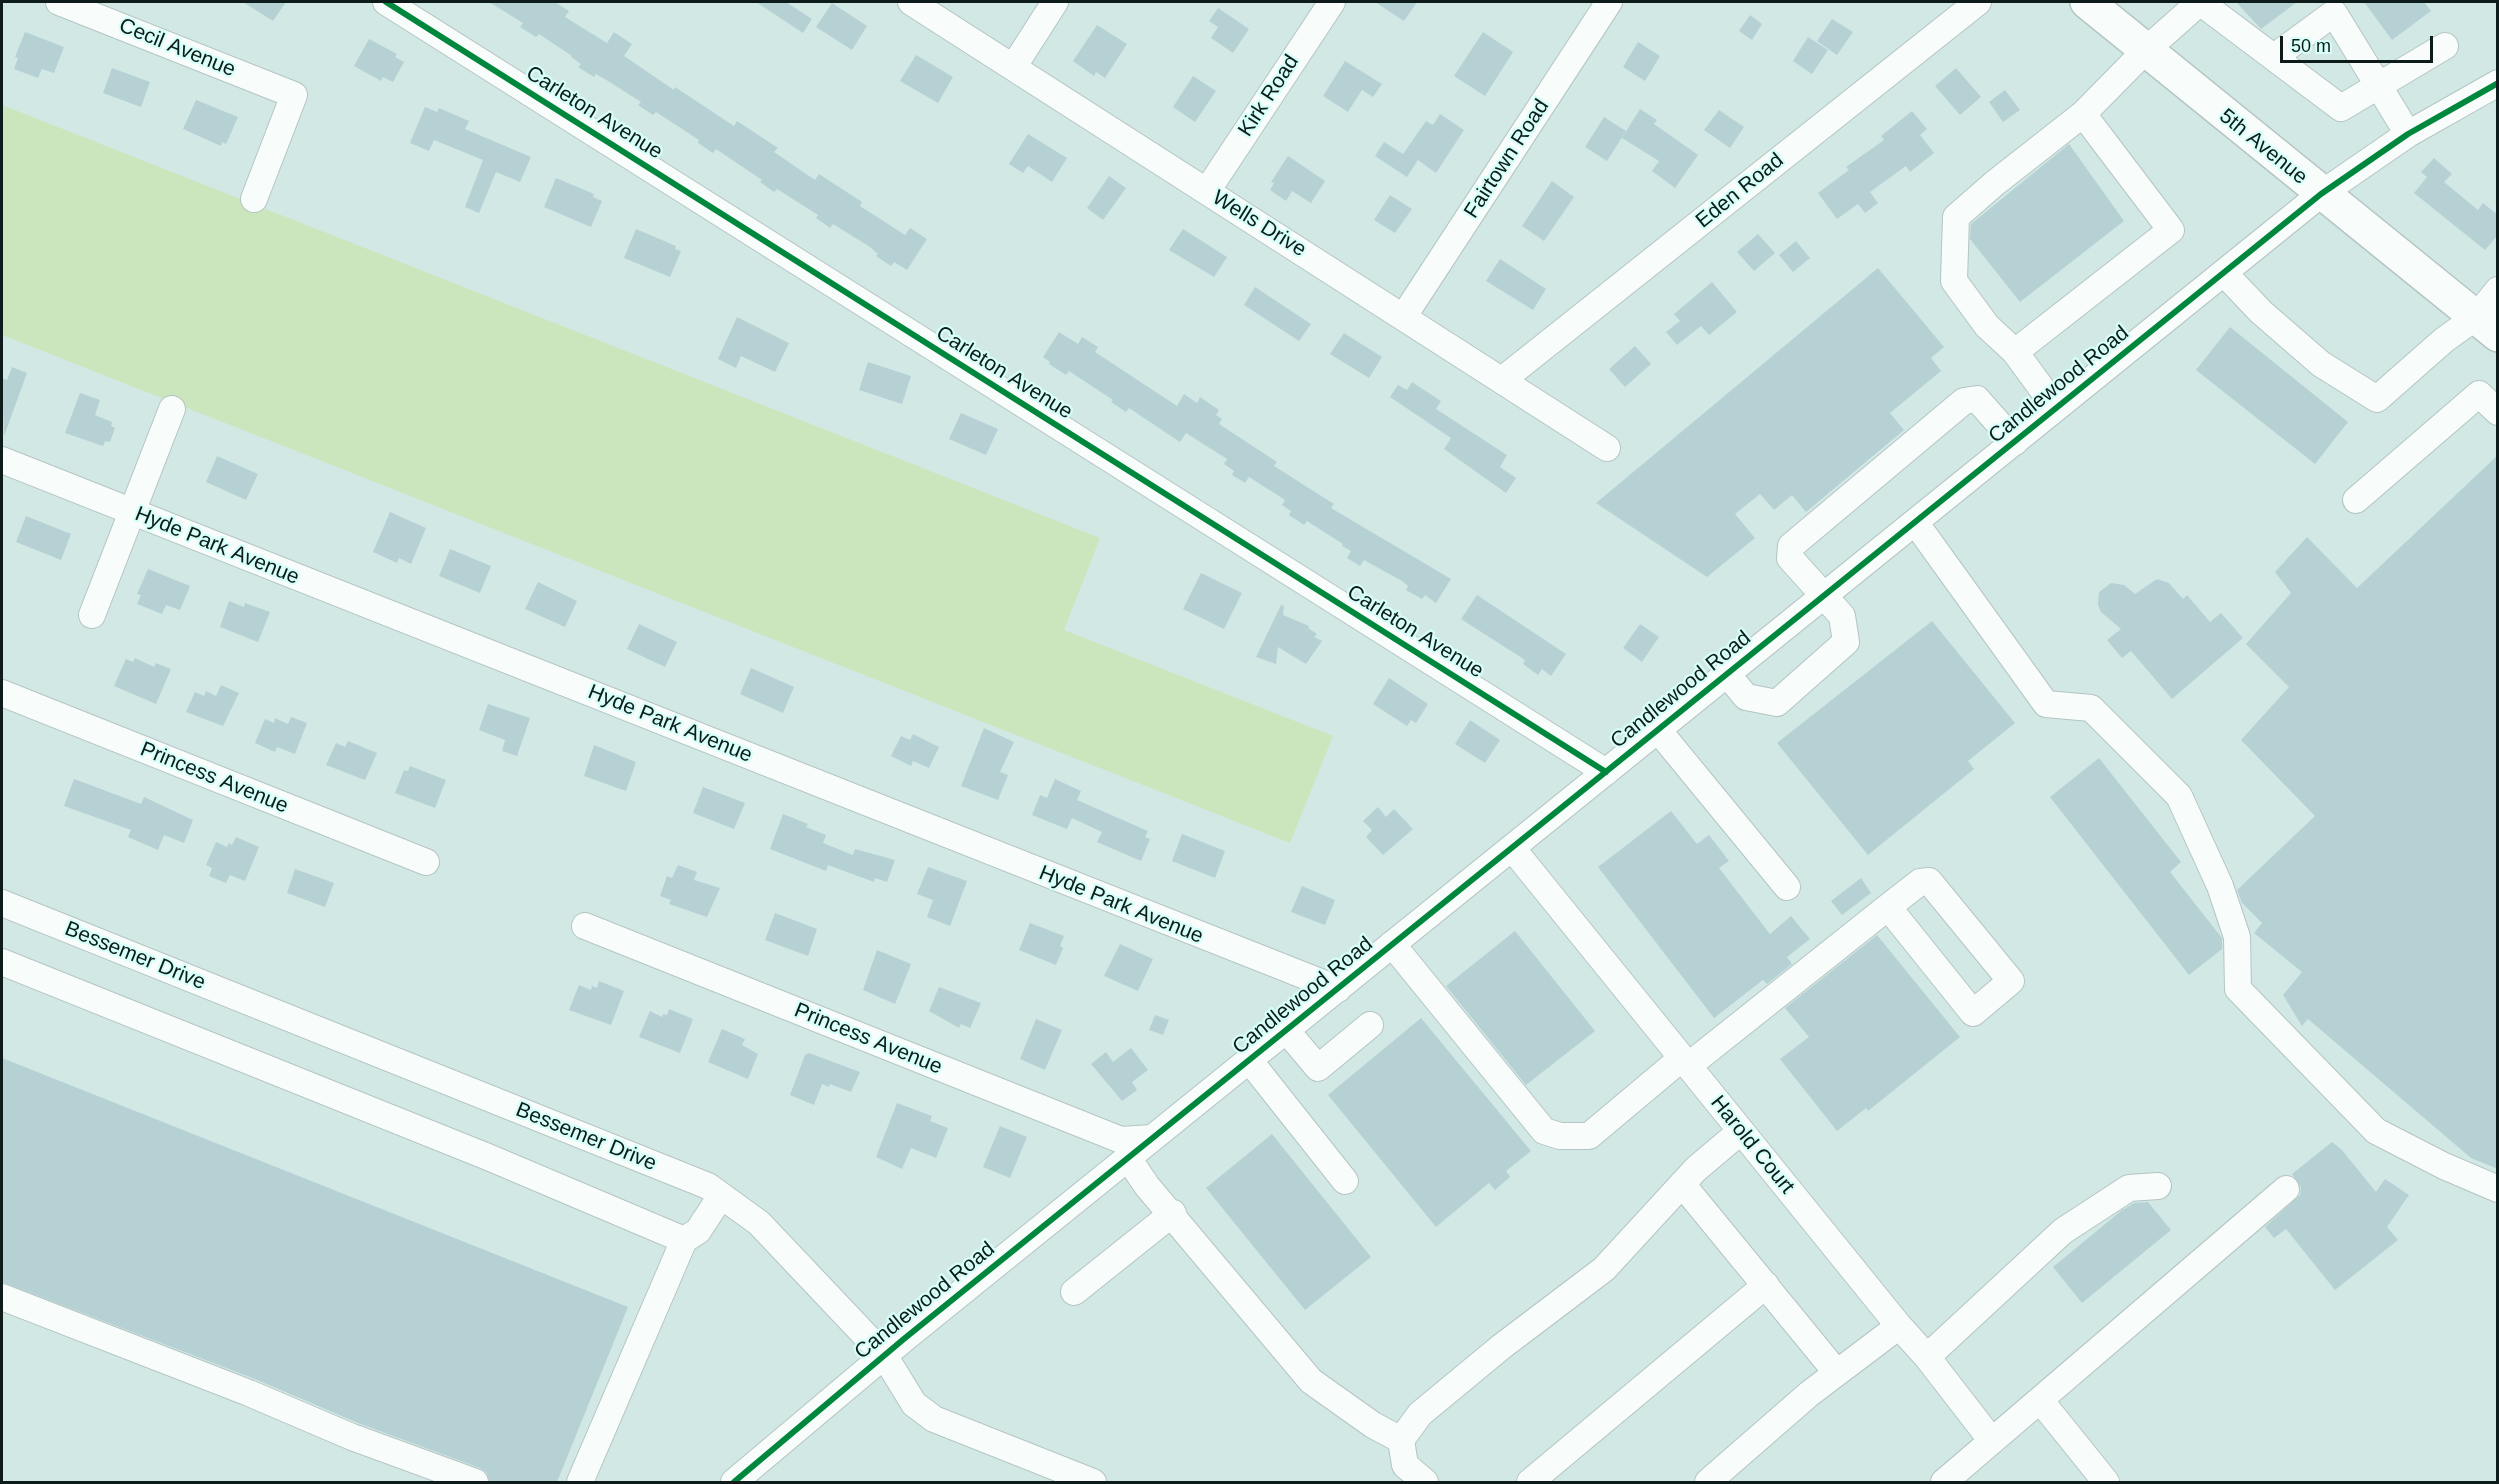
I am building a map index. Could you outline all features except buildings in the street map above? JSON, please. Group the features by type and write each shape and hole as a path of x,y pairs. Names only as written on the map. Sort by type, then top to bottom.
{"main road":[{"name":"5th Avenue","path":"2087,2 2321,194 2487,326"}],"street":[{"name":"Cecil Avenue","path":"59,2 294,95 254,199"},
{"name":"Carleton Avenue","path":"386,2 1606,772"},
{"name":"Wells Drive","path":"911,2 1607,448"},
{"path":"1014,66 1055,2"},
{"name":"Kirk Road","path":"1207,191 1332,2"},
{"name":"Fairtown Road","path":"1404,316 1609,2"},
{"name":"Eden Road","path":"1502,380 1978,2"},
{"path":"2056,408 2015,352 1987,326 1954,281 1956,218 1995,183 2083,114 2146,50 2200,2 2341,108 2445,46"},
{"path":"2274,57 2334,13 2408,134"},
{"name":"Candlewood Road","path":"734,1482 885,1355 1152,1138 2321,194 2408,134 2498,84"},
{"path":"2015,352 2171,230 2083,114"},
{"path":"2224,273 2261,312 2321,364 2377,399 2444,340 2487,326 2498,290"},
{"path":"2356,500 2479,394 2498,412"},
{"path":"1727,674 1746,698 1776,703 1846,642 1842,616 1790,558 1791,546 1964,401 1977,399 2015,442"},
{"path":"92,615 172,409"},
{"name":"Hyde Park Avenue","path":"2,460 1338,989"},
{"path":"1915,522 2046,704 2091,708 2179,796 2220,886 2237,937 2238,989 2376,1131 2444,1166 2498,1189"},
{"name":"Princess Avenue","path":"2,693 426,862"},
{"path":"1658,730 1786,887"},
{"name":"Harold Court","path":"1512,848 1899,1326 1927,1357 1992,1441"},
{"path":"1392,944 1544,1131 1560,1136 1589,1136 1920,882 1929,881 2011,981 1973,1013 1888,907"},
{"name":"Bessemer Drive","path":"2,903 708,1186 759,1223 885,1355 914,1404 934,1419 1093,1482"},
{"name":"Princess Avenue","path":"585,926 1121,1140 1152,1138"},
{"path":"2,962 488,1157 684,1240"},
{"path":"1286,1030 1318,1068 1370,1025"},
{"path":"1250,1060 1344,1181"},
{"path":"1425,1482 1405,1465 1401,1440 1420,1414 1501,1347 1604,1269 1682,1184 1741,1131"},
{"path":"1128,1158 1147,1186 1169,1208 1311,1380 1373,1425 1401,1440"},
{"path":"1682,1184 1837,1373"},
{"path":"1927,1357 2063,1231 2129,1188 2158,1186"},
{"path":"1944,1482 2286,1189"},
{"path":"580,1482 684,1240 698,1231 721,1196"},
{"path":"1074,1292 1169,1208"},
{"path":"1530,1482 1766,1285"},
{"path":"2,1297 249,1393 352,1437 475,1482"},
{"path":"1708,1482 1809,1394 1899,1326"},
{"path":"2040,1400 2106,1482"}],"green space":[{"path":"2,105 1100,538 1064,630 1333,736 1290,843 2,335"}],"cycle path":[{"path":"386,2 1606,772"},
{"path":"734,1482 905,1338 2321,194 2408,134 2498,83"}]}
